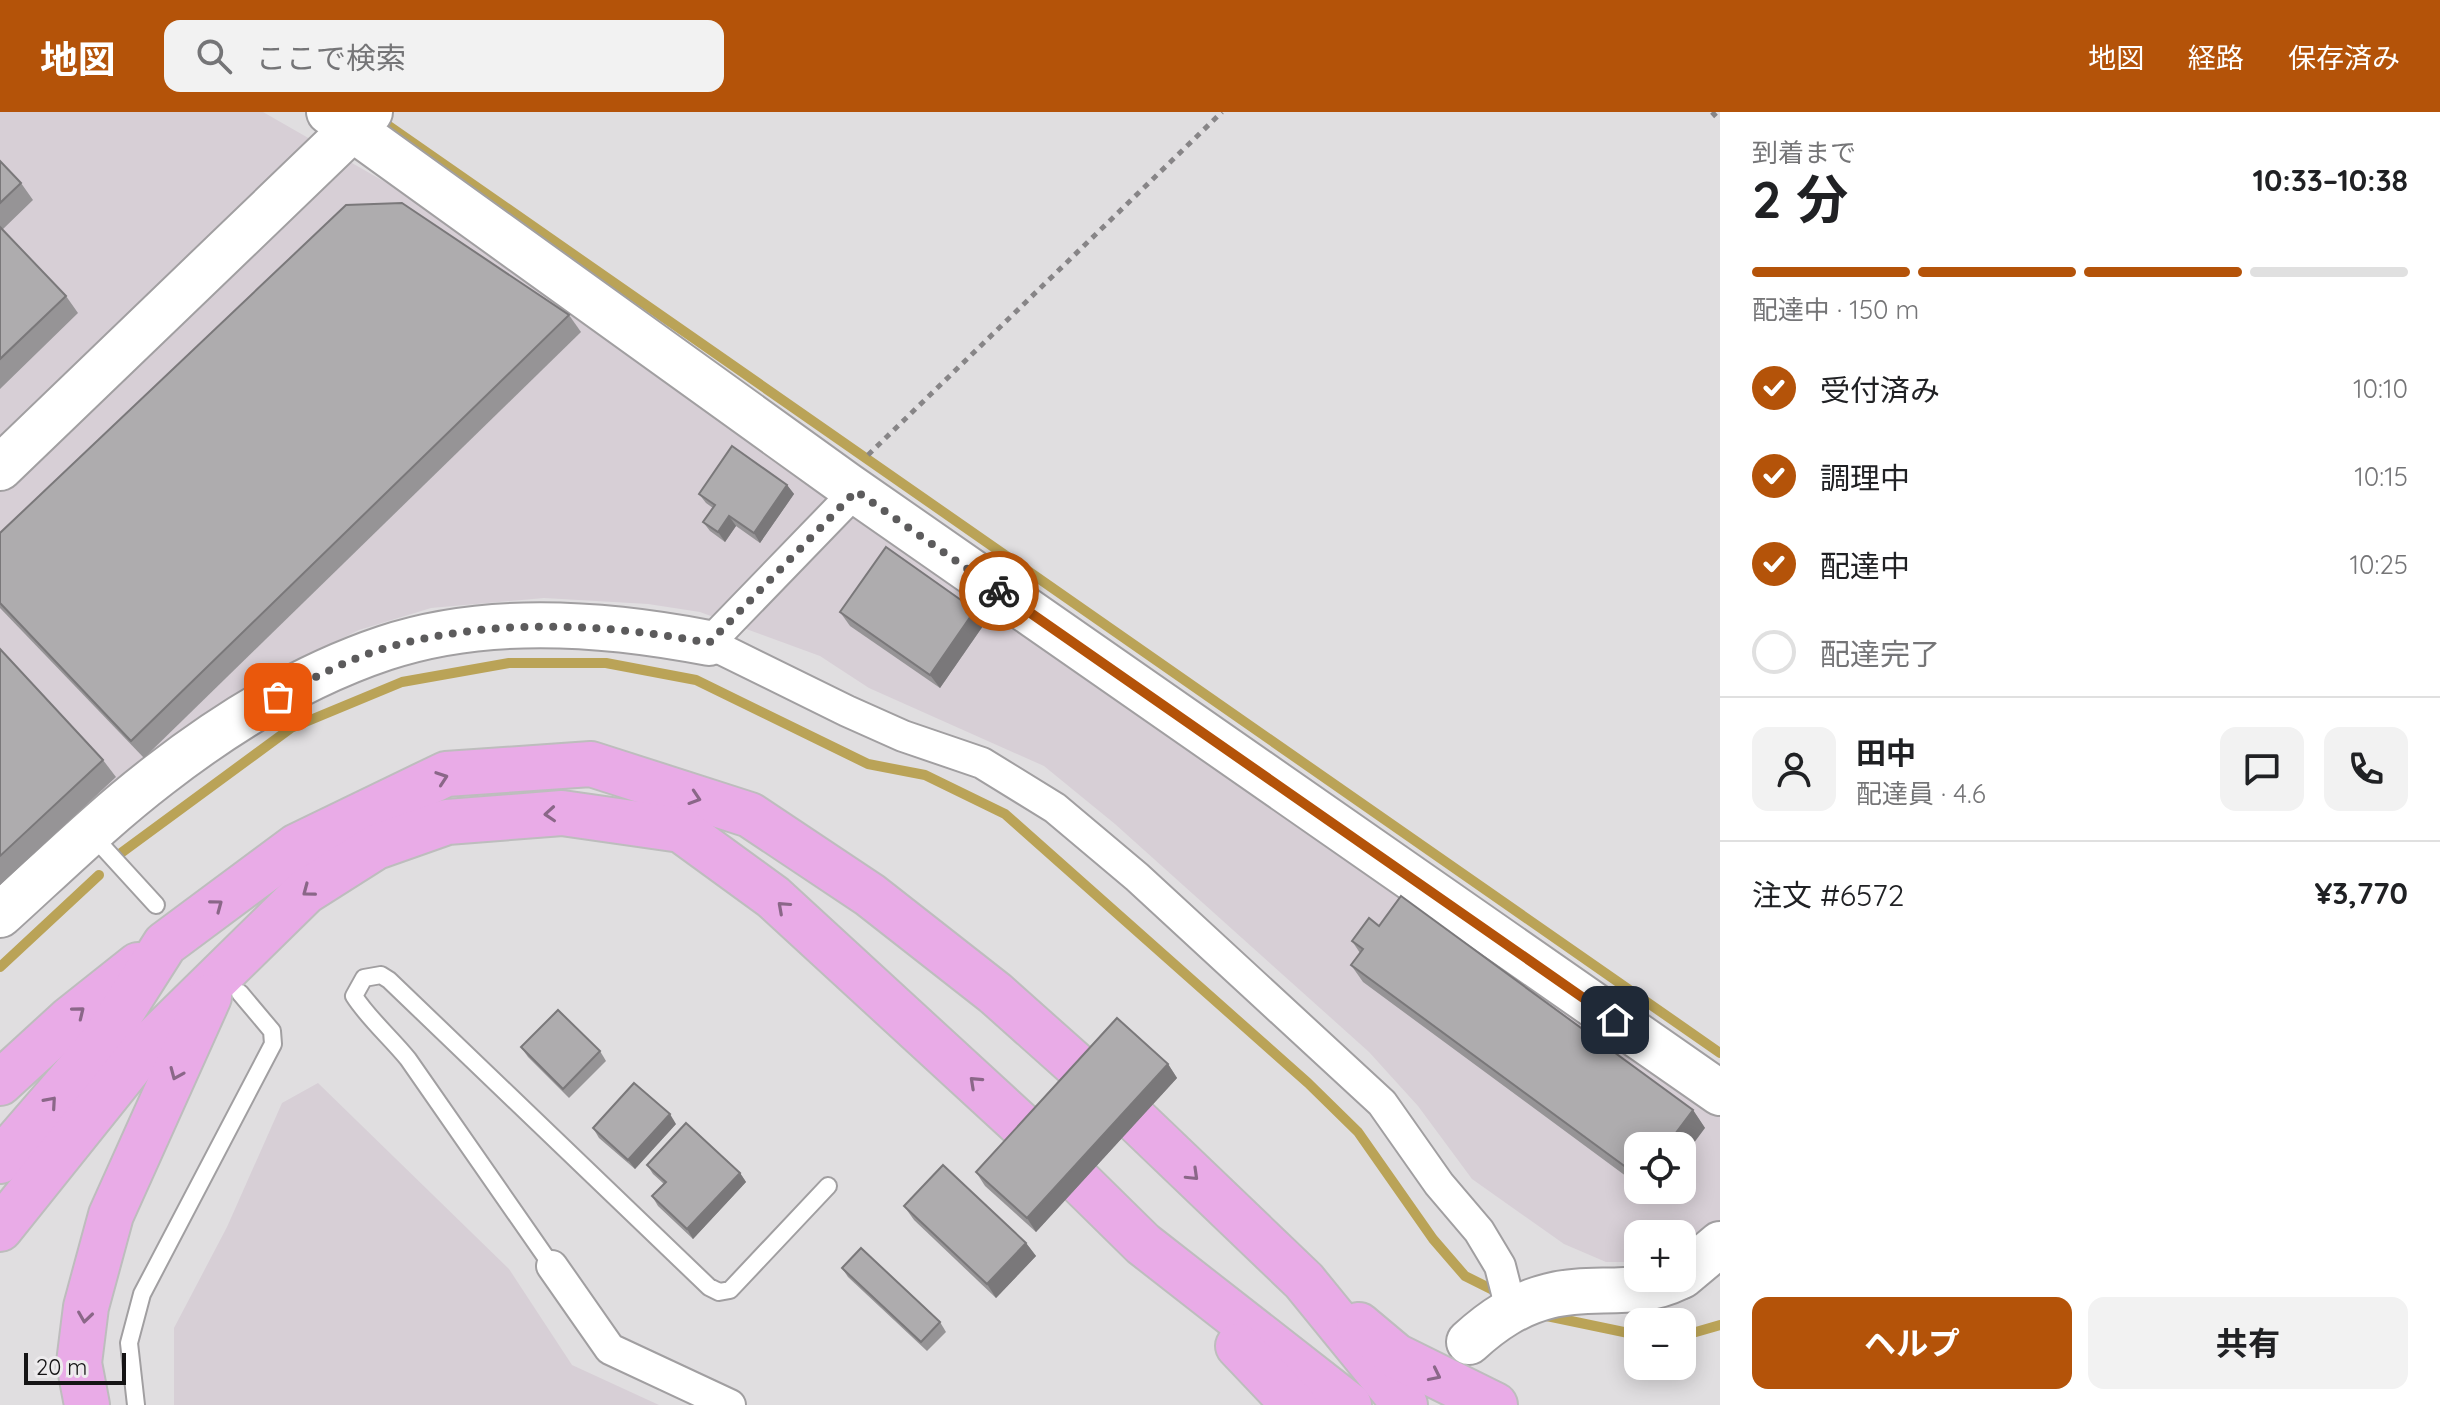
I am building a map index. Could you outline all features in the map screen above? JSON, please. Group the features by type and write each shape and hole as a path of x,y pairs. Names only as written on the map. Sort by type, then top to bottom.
{"highway":[{"path":"0,1083 70,1019 161,925 297,846 446,774 591,764 750,815 870,895 995,993 1087,1075"},
{"path":"87,1405 79,1363 84,1321 111,1215 229,985 305,892 376,847 447,822 562,813 681,830 773,897 1032,1135"},
{"path":"0,1161 102,1043 161,925"},
{"path":"0,1229 141,1053 229,985"},
{"path":"1137,1121 1304,1281 1396,1356 1495,1405"},
{"path":"1081,1183 1143,1244 1294,1405"},
{"path":"1143,1244 1349,1405"},
{"path":"1304,1281 1405,1405"}],"street":[{"path":"0,468 350,118 851,488 1720,1093"},
{"path":"709,643 851,488"},
{"path":"0,915 159,774 255,710 325,672 387,647 446,634 505,628 619,627 709,643 861,717 982,763 1055,808 1137,877 1382,1103 1439,1184 1479,1231 1525,1304"},
{"path":"1696,1264 1720,1244"},
{"path":"552,1266 610,1349 730,1405"},
{"path":"1469,1342 1525,1304 1624,1290"}],"lane":[{"path":"91,834 161,925"},
{"path":"552,1266 408,1059 383,1027 361,1007 354,996 364,978 381,975 389,980 709,1287 719,1292 730,1290 828,1186"},
{"path":"136,1405 129,1343 142,1294 273,1044 272,1031 229,985"}],"path":[{"path":"851,488 872,448 1222,112"},
{"path":"1712,112 1720,121"}],"shaded area":[{"path":"0,112 263,112 413,198 1720,1112 1720,1220 1696,1243 1696,1220 1624,1220 1624,1262 1606,1262 1564,1244 1472,1179 1418,1106 1369,1052 1115,824 1044,766 869,688 820,656 700,612 648,604 544,598 431,608 359,630 256,681 181,733 0,898"},
{"path":"318,1083 509,1269 572,1365 659,1405 174,1405 174,1328 227,1227 282,1103"}],"building":[{"path":"0,161 21,183 0,203"},
{"path":"402,203 569,315 131,741 0,603 0,533 346,205"},
{"path":"0,227 66,296 0,359"},
{"path":"732,446 787,485 754,533 729,516 718,532 703,522 715,505 699,494"},
{"path":"886,547 975,610 930,675 840,612"},
{"path":"0,649 103,760 0,856"},
{"path":"1401,896 1693,1110 1676,1132 1624,1132 1624,1166 1351,965 1363,949 1352,941 1369,918 1379,926"},
{"path":"558,1010 600,1051 563,1089 521,1047"},
{"path":"1117,1018 1168,1064 1027,1218 976,1172"},
{"path":"634,1083 670,1114 628,1160 593,1128"},
{"path":"686,1123 740,1173 687,1229 652,1196 666,1182 647,1165"},
{"path":"943,1165 1026,1243 987,1284 904,1206"},
{"path":"861,1248 940,1322 921,1342 842,1268"}],"waterway":[{"path":"376,117 1720,1053"},
{"path":"121,853 291,728 402,682 509,663 606,663 696,680 868,764 925,775 1005,814 1308,1083 1358,1132 1433,1239 1465,1276 1499,1293"},
{"path":"0,967 99,875"},
{"path":"1542,1315 1624,1332"},
{"path":"1696,1332 1720,1325"}],"way so far":[{"path":"278,697 325,672 387,647 446,634 505,628 619,627 709,643 856,491 999,591"}],"route":[{"path":"999,591 1615,1020"}]}
